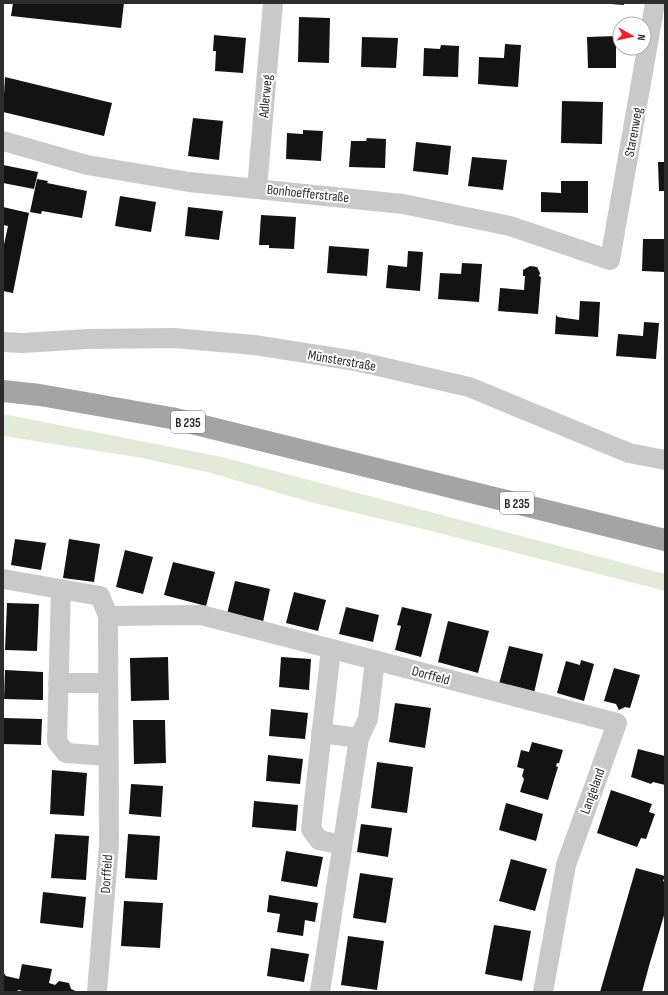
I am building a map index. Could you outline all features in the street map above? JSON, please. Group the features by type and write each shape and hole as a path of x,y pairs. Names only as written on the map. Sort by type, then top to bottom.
{"main road":[{"name":"B 235","path":"3,391 72,400 171,418 665,540"}],"street":[{"name":"Adlerweg","path":"257,188 273,3"},
{"name":"Starenweg","path":"610,260 655,3"},
{"name":"Bonhoefferstraße","path":"3,141 87,165 189,182 410,205 510,226 610,260"},
{"name":"Münsterstraße","path":"3,342 23,343 174,338 254,345 356,361 469,387 629,453 665,460"},
{"name":"Dorffeld","path":"3,579 100,596 108,616 109,844 97,992"},
{"path":"61,589 57,742 66,753 108,756"},
{"name":"Dorffeld","path":"108,616 201,615 487,690"},
{"path":"331,649 311,830 319,840 342,845"},
{"path":"320,992 358,738 368,719 376,660"},
{"path":"58,683 108,683"},
{"name":"Langeland","path":"487,690 617,723 566,865 543,992"},
{"path":"321,733 358,738"}],"green space":[{"path":"3,414 222,457 665,574 665,591 427,530 310,502 211,473 142,458 3,436"}],"building":[{"path":"13,3 124,3 121,28 11,16"},
{"path":"624,3 624,5 611,4"},
{"path":"299,17 330,18 329,63 298,62"},
{"path":"214,35 246,38 243,73 215,71 216,51 213,51"},
{"path":"612,36 612,56 616,56 616,68 588,68 587,37"},
{"path":"362,37 398,38 396,68 361,67"},
{"path":"505,44 521,45 518,87 478,84 479,57 504,58"},
{"path":"441,45 459,46 458,77 423,76 424,48 440,49"},
{"path":"5,77 112,103 104,136 3,112"},
{"path":"562,101 603,102 602,144 561,143"},
{"path":"193,118 223,121 219,160 188,156"},
{"path":"303,130 323,131 321,161 286,159 287,133 303,134"},
{"path":"367,138 386,139 385,168 349,167 351,141 366,141"},
{"path":"416,142 451,146 448,175 413,171"},
{"path":"472,157 507,160 503,190 468,186"},
{"path":"658,162 665,162 665,191 659,191"},
{"path":"3,165 38,172 34,189 3,183"},
{"path":"37,179 48,181 47,183 87,191 82,218 42,211 41,214 30,212"},
{"path":"561,181 588,181 588,213 541,212 541,192 561,193"},
{"path":"120,196 156,202 151,232 115,226"},
{"path":"3,207 29,213 13,293 3,291 3,249 8,226 3,225"},
{"path":"188,207 223,211 219,240 185,236"},
{"path":"261,215 296,217 294,249 269,248 269,245 259,245"},
{"path":"643,239 665,239 665,272 642,271"},
{"path":"329,246 369,249 367,276 327,273"},
{"path":"408,251 423,252 420,291 386,288 388,265 407,267"},
{"path":"462,263 482,264 479,302 438,299 440,273 461,274"},
{"path":"530,266 537,267 540,273 539,276 541,277 538,314 498,311 500,288 524,290 525,276 523,276 523,270"},
{"path":"580,301 600,302 598,337 555,334 556,315 558,317 579,320"},
{"path":"644,322 659,323 656,359 616,356 618,334 643,336"},
{"path":"15,539 46,543 41,570 11,565"},
{"path":"69,539 100,544 94,582 63,578"},
{"path":"125,550 153,557 143,594 116,587"},
{"path":"173,562 215,572 206,606 164,595"},
{"path":"235,581 270,589 263,622 227,614"},
{"path":"294,592 326,600 318,631 286,623"},
{"path":"7,603 39,604 37,651 5,650"},
{"path":"346,607 379,615 373,642 339,634"},
{"path":"402,607 432,614 421,657 395,650 401,626 397,625"},
{"path":"448,621 489,631 478,673 438,662"},
{"path":"509,646 543,654 534,693 499,684"},
{"path":"168,657 169,700 131,701 130,658"},
{"path":"281,657 311,659 309,690 279,687"},
{"path":"581,660 594,664 584,701 557,693 566,661 580,665"},
{"path":"614,668 640,675 630,708 625,707 619,710 616,704 604,701"},
{"path":"5,670 43,672 43,700 4,699"},
{"path":"395,703 431,708 425,748 389,742"},
{"path":"271,709 308,713 305,739 269,736"},
{"path":"4,718 42,719 41,745 3,744"},
{"path":"133,720 165,720 166,763 134,764"},
{"path":"532,742 563,750 559,763 557,763 556,766 558,767 548,800 520,792 524,779 522,776 524,769 517,767 521,750 529,752"},
{"path":"638,749 665,756 665,785 653,782 651,784 631,777"},
{"path":"268,755 303,759 300,784 266,781"},
{"path":"377,762 413,767 407,813 371,808"},
{"path":"52,770 87,773 84,816 50,814"},
{"path":"131,784 163,786 161,817 129,814"},
{"path":"611,790 652,804 649,812 655,814 646,839 641,838 637,847 597,833"},
{"path":"254,801 298,805 296,831 252,827"},
{"path":"506,803 543,814 536,841 499,830"},
{"path":"361,824 392,828 388,857 357,852"},
{"path":"55,834 89,836 86,880 51,878"},
{"path":"128,834 160,836 157,880 125,878"},
{"path":"286,851 323,857 317,887 281,881"},
{"path":"511,859 547,869 535,911 499,901"},
{"path":"636,868 665,876 663,881 665,882 665,912 642,992 600,992"},
{"path":"360,873 393,878 386,923 353,918"},
{"path":"43,892 86,897 83,928 40,923"},
{"path":"269,895 318,903 315,922 305,920 303,936 277,932 280,914 267,912"},
{"path":"124,901 163,903 160,948 121,946"},
{"path":"494,925 531,931 522,981 485,974"},
{"path":"348,936 384,941 377,990 341,985"},
{"path":"271,948 309,954 304,982 267,976"},
{"path":"22,964 52,969 49,983 55,985 59,981 69,983 71,989 78,992 28,992 18,990 17,992 3,992 3,972 6,976 19,979"}]}
